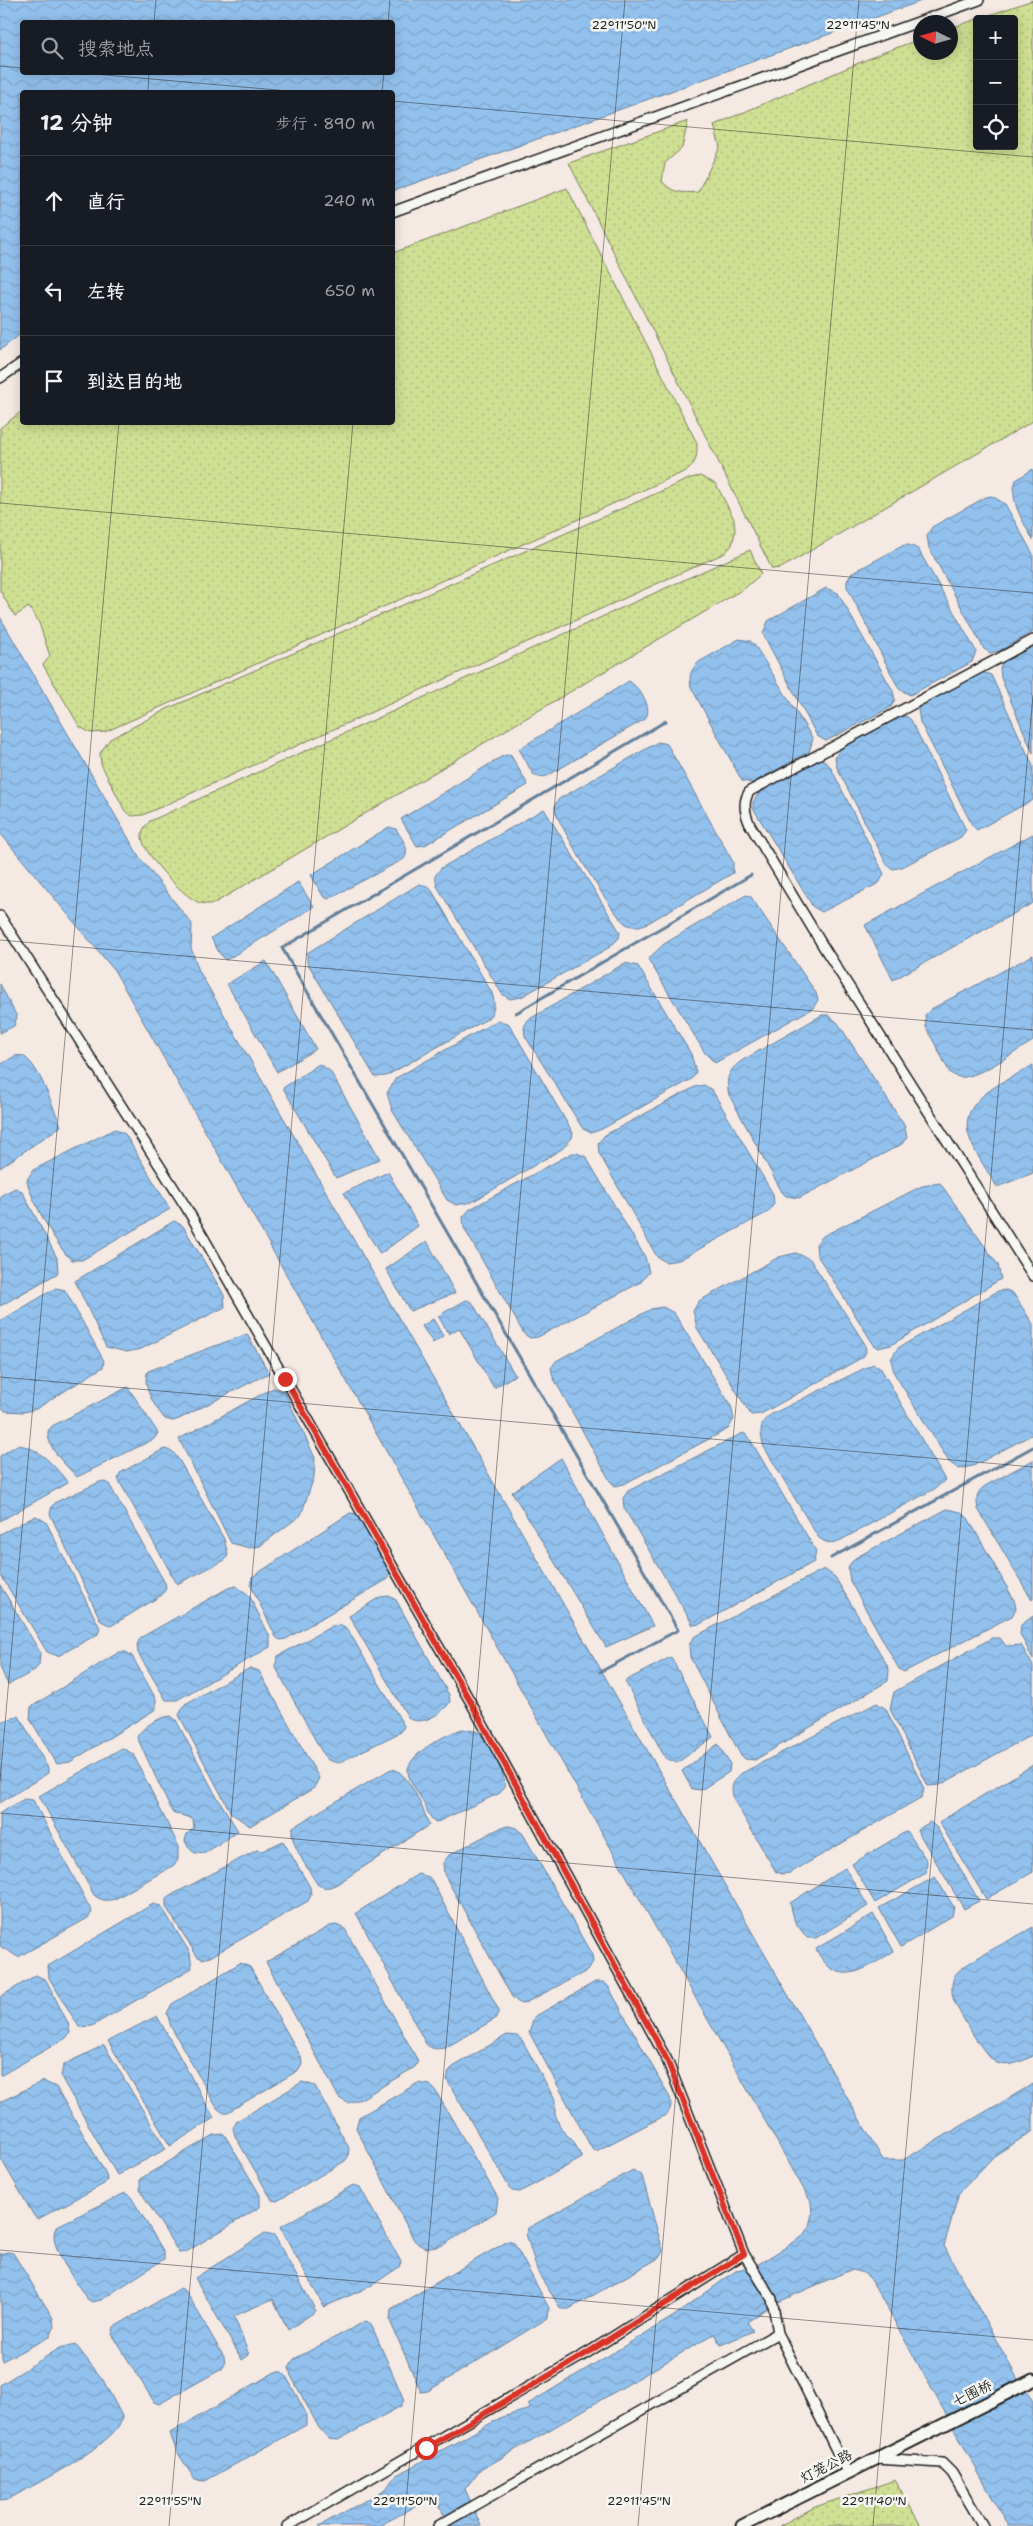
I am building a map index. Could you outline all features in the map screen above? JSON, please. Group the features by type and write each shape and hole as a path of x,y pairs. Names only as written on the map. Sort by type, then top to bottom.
{"street":[{"path":"395,211 979,0"},
{"path":"0,378 20,363"},
{"path":"1033,640 750,791 745,803 746,815 750,825 823,946 1033,1276"},
{"path":"0,916 186,1208 475,1710 667,2060 744,2254 772,2299 778,2333 847,2472"},
{"path":"288,2526 587,2353 744,2254"},
{"path":"438,2526 778,2333"},
{"name":"七围桥","path":"924,2434 1033,2380"},
{"name":"灯笼公路","path":"742,2526 924,2434"},
{"path":"874,2459 942,2463 952,2473 983,2526"}],"green space":[{"path":"1033,0 1033,421 781,568 772,569 569,163 688,121 682,148 665,163 662,181 678,192 698,192 720,147 714,125 913,42 913,60 958,60 958,26 973,20 973,150 1018,150 1018,15 990,15"},
{"path":"567,188 697,443 696,458 693,464 688,470 105,732 91,733 80,727 43,665 50,656 39,623 29,607 15,616 0,591 0,428 20,413 20,425 395,425 395,252"},
{"path":"700,476 716,484 734,519 735,532 732,545 725,553 143,815 132,816 125,811 101,764 100,753 110,739 169,708 691,478"},
{"path":"750,550 761,574 745,588 213,904 203,904 196,901 180,889 163,872 144,845 142,833 150,821"},
{"path":"895,2480 921,2526 779,2526 815,2507"}],"water":[{"path":"0,0 924,0 395,190 395,90 20,90 20,335 0,350"},
{"path":"1033,469 1033,540 1015,503 1014,488 1016,480"},
{"path":"992,496 1005,504 1033,554 1033,632 999,651 990,653 984,649 929,548 927,536 932,527 986,497"},
{"path":"904,545 918,549 976,651 972,662 910,695 899,689 847,587 847,581 852,573"},
{"path":"826,588 838,593 893,691 895,700 891,707 826,741 817,736 763,634 768,621"},
{"path":"0,617 140,858 192,924 191,948 199,971 883,2160 903,2160 1033,2084 1033,2131 994,2156 959,2193 944,2246 1020,2383 1033,2401 1033,2526 1008,2526 873,2283 863,2273 850,2270 774,2304 747,2322 753,2331 721,2345 714,2334 479,2471 465,2489 481,2526 449,2526 435,2496 379,2526 319,2526 386,2489 395,2476 502,2417 530,2409 528,2404 674,2316 737,2270 757,2265 802,2237 809,2226 812,2214 811,2202 114,970 0,833"},
{"path":"739,639 750,641 754,644 813,739 809,752 752,783 742,781 690,683 692,671 699,662"},
{"path":"1033,644 1033,753 1001,678 1000,667 1006,658"},
{"path":"982,672 991,675 1033,766 1033,800 977,830 972,825 920,722 918,710 920,705"},
{"path":"629,681 641,693 647,704 648,709 645,719 547,776 541,777 533,774 519,749"},
{"path":"906,716 911,720 966,830 961,837 902,867 893,869 887,865 837,768 835,757 841,748 899,717"},
{"path":"658,742 667,744 733,862 733,873 648,923 632,926 626,924 610,906 577,853 560,822 555,806 559,799"},
{"path":"510,754 528,785 425,845 417,846 401,819 501,757"},
{"path":"820,758 830,766 884,874 879,883 822,912 813,907 753,808 753,802 759,793"},
{"path":"544,809 620,932 619,938 610,947 521,997 510,999 502,994 437,886 435,876 441,868"},
{"path":"389,827 396,829 406,847 404,859 328,899 323,896 311,875"},
{"path":"1033,834 1033,903 893,980 865,925"},
{"path":"298,882 314,907 226,960 220,954 211,938"},
{"path":"419,884 431,889 492,993 493,1010 487,1019 386,1076 375,1077 307,962 307,953"},
{"path":"746,895 751,897 816,993 818,1000 813,1008 715,1063 705,1053 648,959 664,944"},
{"path":"1033,955 1033,1041 991,1067 973,1075 961,1077 950,1073 926,1027 925,1015 931,1009"},
{"path":"266,961 316,1049 277,1072 227,984"},
{"path":"625,963 638,966 691,1054 696,1072 692,1079 602,1129 591,1133 583,1129 525,1036 524,1027 528,1020"},
{"path":"0,984 17,1017 14,1026 0,1033"},
{"path":"822,1015 828,1015 838,1023 904,1125 907,1137 902,1144 799,1198 786,1196 782,1192 729,1095 727,1084 731,1071 743,1060"},
{"path":"498,1020 509,1024 573,1133 572,1138 562,1149 472,1202 456,1205 447,1200 392,1110 387,1093 396,1078"},
{"path":"15,1056 25,1057 37,1071 61,1126 0,1168 0,1065"},
{"path":"319,1064 330,1071 380,1159 336,1178 283,1088"},
{"path":"1033,1065 1033,1173 997,1187 971,1142 967,1123 970,1111 987,1092"},
{"path":"704,1085 712,1090 773,1194 774,1204 768,1212 679,1260 666,1262 657,1257 599,1153 598,1143 605,1135 695,1087"},
{"path":"115,1129 125,1134 170,1209 82,1260 72,1260 66,1255 45,1223 27,1180 33,1170"},
{"path":"572,1153 586,1157 645,1257 649,1272 641,1282 538,1337 530,1338 524,1334 464,1228 463,1217 470,1209"},
{"path":"388,1172 418,1226 380,1254 344,1193"},
{"path":"940,1183 998,1265 1001,1279 891,1345 878,1348 874,1345 817,1255 816,1244 823,1236 922,1186"},
{"path":"15,1188 22,1191 57,1258 58,1273 0,1306 0,1196"},
{"path":"174,1221 183,1226 224,1295 225,1307 141,1349 127,1352 106,1347 75,1281"},
{"path":"427,1241 455,1293 410,1311 386,1269"},
{"path":"796,1253 810,1259 865,1344 866,1352 863,1357 761,1414 751,1415 697,1328 693,1311 699,1301 779,1257"},
{"path":"56,1288 65,1290 104,1361 103,1367 36,1409 24,1412 5,1411 0,1405 0,1321"},
{"path":"1006,1290 1013,1293 1033,1324 1033,1434 973,1466 959,1469 949,1462 894,1373 891,1359 898,1348 998,1291"},
{"path":"466,1300 472,1302 515,1375 494,1388 459,1328 449,1334 438,1316"},
{"path":"663,1307 674,1313 731,1406 734,1419 728,1429 624,1484 615,1486 610,1481 553,1377 551,1368 556,1361 651,1309"},
{"path":"433,1319 443,1336 433,1343 422,1326"},
{"path":"247,1334 269,1373 179,1419 173,1421 165,1419 150,1396 146,1383 148,1371"},
{"path":"873,1364 880,1367 945,1480 936,1488 841,1540 831,1543 826,1542 818,1537 764,1447 761,1433 762,1424 772,1414"},
{"path":"128,1387 158,1433 154,1439 77,1477 54,1450 48,1431 52,1426"},
{"path":"273,1388 284,1391 315,1458 314,1477 301,1515 260,1546 250,1548 231,1543 179,1439"},
{"path":"743,1433 748,1436 816,1551 814,1562 700,1624 693,1625 624,1508 623,1498 628,1491"},
{"path":"17,1445 32,1449 46,1458 68,1483 0,1521 0,1456"},
{"path":"164,1449 172,1451 179,1460 224,1539 228,1555 225,1560 177,1584 118,1479 120,1473"},
{"path":"561,1458 653,1626 606,1647 512,1492"},
{"path":"1033,1460 1032,1600 978,1509 977,1499 978,1493 985,1486"},
{"path":"102,1481 109,1484 165,1583 166,1588 162,1595 111,1626 101,1621 50,1514 52,1506 56,1502"},
{"path":"947,1509 961,1512 968,1518 1014,1600 1016,1608 1012,1616 904,1672 899,1669 850,1581 848,1567 855,1558"},
{"path":"350,1513 358,1514 391,1570 388,1579 286,1639 280,1640 276,1637 251,1586 252,1577"},
{"path":"36,1516 46,1522 100,1628 98,1634 58,1656 47,1652 0,1574 0,1534"},
{"path":"824,1569 835,1577 886,1663 889,1670 888,1681 755,1760 745,1759 740,1754 690,1657 689,1645 694,1637"},
{"path":"0,1585 40,1652 39,1665 34,1671 8,1685 0,1667"},
{"path":"236,1586 249,1595 270,1637 270,1647 177,1700 166,1700 138,1653 137,1645 140,1638 228,1588"},
{"path":"389,1596 396,1600 449,1695 450,1702 447,1706 431,1718 425,1720 413,1720 408,1717 349,1616 380,1597"},
{"path":"1033,1616 1033,1659 1020,1634 1021,1625"},
{"path":"340,1625 348,1630 404,1726 401,1732 338,1763 328,1760 323,1754 275,1666 278,1656 332,1626"},
{"path":"992,1638 1000,1638 1006,1646 1021,1645 1033,1666 1033,1734 940,1785 928,1786 890,1709 894,1692"},
{"path":"119,1652 126,1652 132,1656 156,1699 156,1709 70,1762 57,1764 30,1719 31,1707"},
{"path":"671,1657 713,1737 677,1763 665,1758 625,1681"},
{"path":"250,1668 259,1671 319,1778 314,1788 250,1826 231,1813 179,1715 185,1704"},
{"path":"877,1703 886,1709 924,1789 922,1797 790,1873 776,1872 735,1802 732,1786 742,1773"},
{"path":"19,1716 48,1768 48,1773 0,1803 0,1722"},
{"path":"171,1716 176,1720 214,1792 238,1831 205,1853 195,1853 185,1841 187,1834 194,1828 193,1819 172,1812 137,1737 151,1723"},
{"path":"463,1729 479,1732 483,1737 499,1766 505,1786 500,1793 435,1823 410,1779 409,1765 421,1752 439,1739"},
{"path":"718,1744 730,1764 729,1772 701,1790 692,1789 682,1771"},
{"path":"122,1748 133,1754 178,1845 178,1860 174,1865 115,1899 104,1900 94,1895 39,1796"},
{"path":"1033,1765 1033,1872 986,1899 939,1822"},
{"path":"391,1769 397,1771 409,1783 429,1825 337,1884 327,1887 320,1886 296,1848 292,1833 293,1827"},
{"path":"24,1799 33,1800 92,1912 88,1918 18,1957 0,1946 0,1813"},
{"path":"930,1822 937,1828 979,1901 964,1909 917,1830"},
{"path":"502,1827 516,1828 523,1834 592,1955 593,1962 587,1971 523,2004 512,1997 444,1874 443,1863 449,1855"},
{"path":"907,1831 927,1861 926,1873 875,1903 852,1864"},
{"path":"283,1841 310,1887 311,1895 308,1901 210,1957 202,1959 197,1956 166,1907 166,1898 257,1850 262,1851"},
{"path":"845,1868 868,1906 816,1938 807,1938 795,1922 790,1903"},
{"path":"418,1874 429,1877 432,1881 499,2011 495,2019 445,2048 437,2049 426,2044 356,1913"},
{"path":"935,1877 954,1907 952,1916 901,1947 879,1908"},
{"path":"153,1904 161,1906 190,1953 192,1968 92,2026 79,2027 49,1978 48,1966"},
{"path":"873,1914 894,1951 863,1969 843,1973 833,1970 824,1962 816,1949"},
{"path":"336,1925 345,1929 418,2061 415,2067 361,2099 348,2103 339,2098 266,1962 330,1926"},
{"path":"1033,1927 1033,2056 1006,2065 997,2063 980,2045 954,2001 953,1981 955,1975 969,1963"},
{"path":"240,1963 250,1967 301,2057 302,2064 299,2070 228,2112 222,2112 217,2108 171,2027 167,2013 172,2004"},
{"path":"36,1975 46,1980 68,2023 70,2033 66,2038 0,2076 0,1997"},
{"path":"595,1982 603,1982 608,1986 671,2103 670,2110 664,2116 596,2151 592,2149 529,2032 534,2017"},
{"path":"157,2016 214,2118 170,2146 108,2041"},
{"path":"507,2035 517,2036 522,2040 555,2100 555,2114 561,2129 574,2142 582,2158 520,2192 512,2191 509,2187 447,2080 449,2071 453,2067"},
{"path":"104,2045 166,2149 117,2175 61,2077 63,2066 67,2063"},
{"path":"43,2081 56,2087 106,2174 107,2180 104,2184 38,2219 34,2216 0,2157 0,2102"},
{"path":"302,2082 315,2086 349,2148 348,2157 345,2161 277,2201 272,2200 235,2136 233,2128 237,2121"},
{"path":"418,2083 430,2085 435,2090 498,2198 496,2212 443,2245 430,2248 420,2246 414,2240 356,2128 359,2117"},
{"path":"224,2134 260,2195 260,2207 186,2252 179,2253 140,2190 140,2179 213,2135"},
{"path":"633,2170 642,2176 663,2251 659,2258 569,2309 561,2309 538,2273 526,2234 528,2228"},
{"path":"353,2185 360,2187 401,2262 399,2267 371,2286 324,2307 280,2227"},
{"path":"125,2193 131,2197 164,2252 164,2259 101,2300 92,2302 86,2298 63,2262 58,2252 54,2233 57,2226"},
{"path":"265,2233 274,2235 316,2311 288,2330 273,2299 234,2316 249,2355 242,2360 195,2278"},
{"path":"508,2241 514,2243 549,2308 548,2318 428,2391 421,2392 390,2321 391,2309"},
{"path":"13,2253 53,2318 54,2328 50,2337 2,2361 0,2254"},
{"path":"181,2288 187,2293 224,2357 225,2364 222,2369 159,2404 154,2402 112,2334 114,2327"},
{"path":"366,2321 371,2324 404,2400 401,2406 338,2440 329,2439 319,2428 291,2376 289,2367 294,2359"},
{"path":"75,2344 103,2380 122,2416 118,2426 108,2438 55,2474 9,2499 0,2500 0,2385 60,2348"},
{"path":"275,2372 282,2372 286,2376 306,2413 306,2425 205,2481 195,2480 176,2450 170,2433"}],"waterway":[{"path":"600,1672 678,1630 282,948 666,721"},
{"path":"516,1013 751,875"},
{"path":"831,1558 1033,1447"}],"route":[{"path":"285,1379 470,1701 667,2060 744,2254 587,2353 426,2448"}]}
